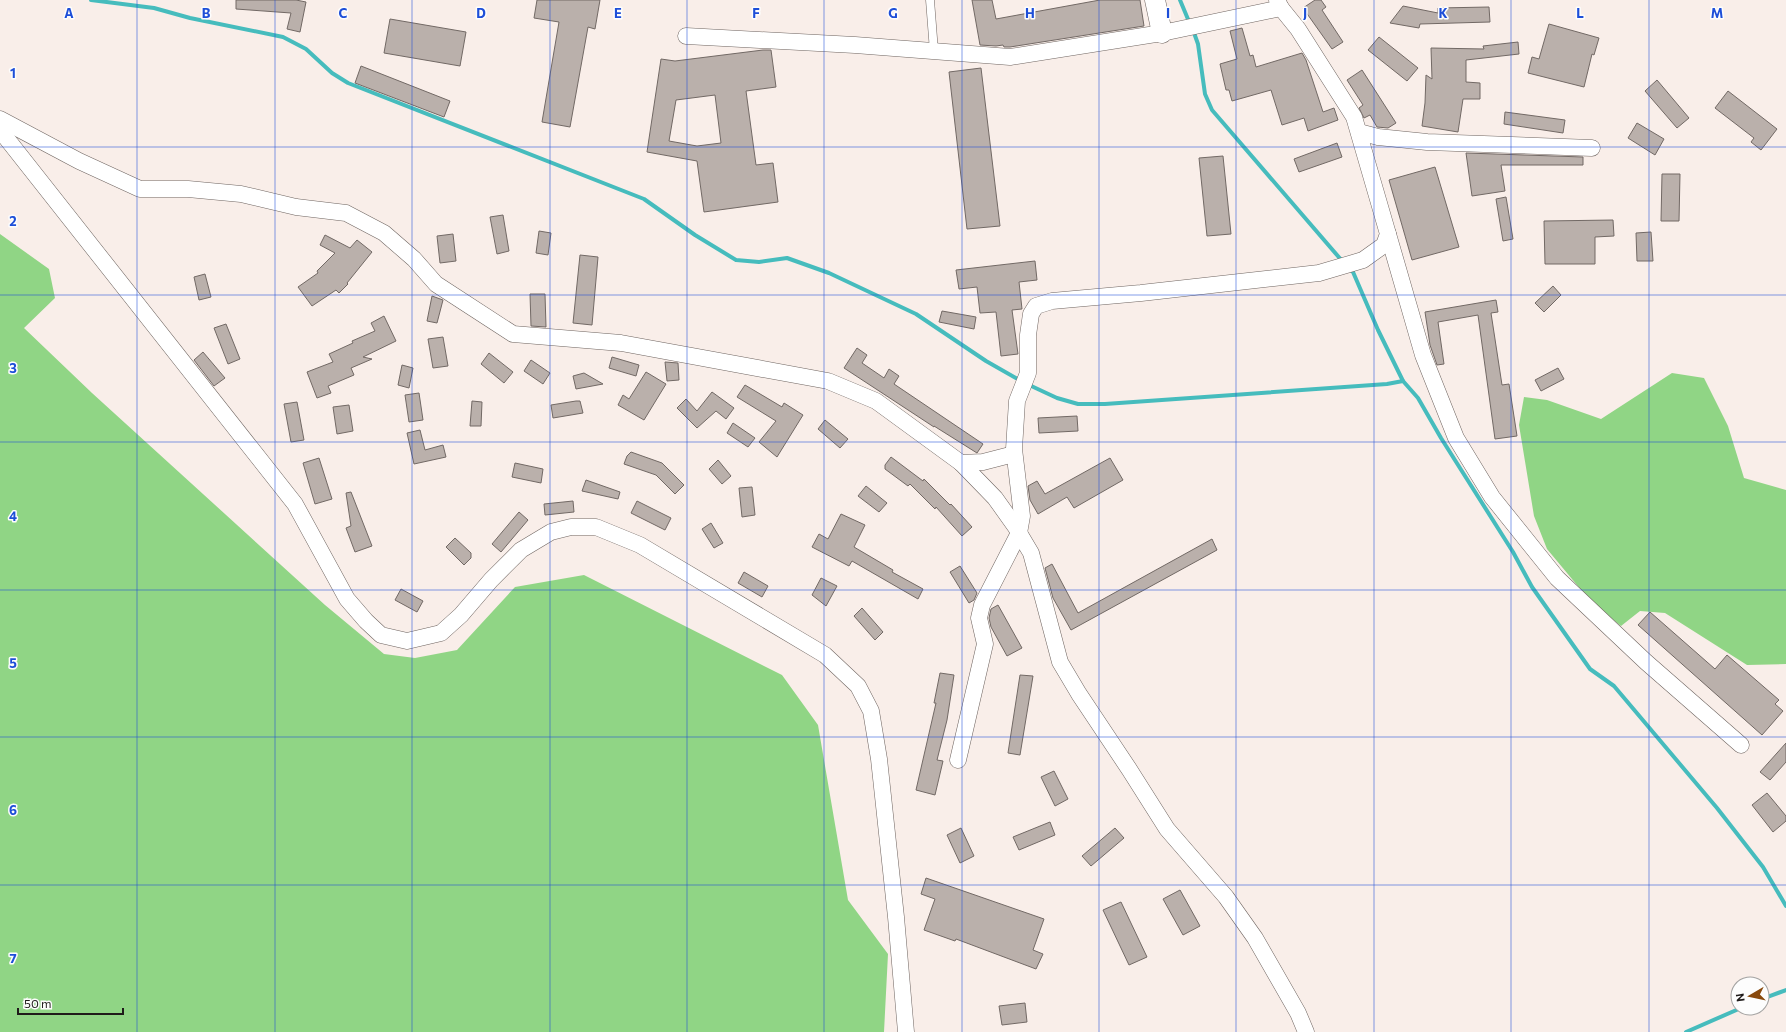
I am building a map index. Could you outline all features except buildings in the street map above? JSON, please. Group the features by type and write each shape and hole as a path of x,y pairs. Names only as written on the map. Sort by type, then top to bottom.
{"street":[{"path":"1155,0 1162,33"},
{"path":"686,36 1010,57 1162,33 1279,4 1298,29 1341,94 1354,117 1423,355 1456,438 1492,497 1557,578 1646,662 1741,744"},
{"path":"0,119 79,161 140,189 188,189 241,194 296,207 346,213 384,233 414,260 436,284 513,334 621,343 828,381 876,401 961,463 995,498 1031,553 1060,662 1079,694 1167,829 1226,897 1255,938 1298,1013 1306,1032"},
{"path":"0,130 295,504 347,599 366,621 382,635 407,641 441,633 461,615 491,580 528,545 550,532 571,527 596,527 640,545 825,655 858,686 871,711 880,759 906,1032"},
{"path":"1359,132 1378,137 1427,142 1592,148"},
{"path":"958,760 985,644 979,618 982,605 1019,534 1022,516 1014,454 1017,401 1028,373 1028,335 1031,314 1036,306 1052,301 1319,274 1363,260 1384,245 1388,234"},
{"path":"961,463 983,462 1014,454"}],"lane":[{"path":"930,0 934,51"}],"green space":[{"path":"0,234 49,269 55,298 24,328 92,393 325,605 384,654 415,658 457,650 515,587 584,575 782,675 818,725 848,900 888,954 884,1032 0,1032"},
{"path":"1672,373 1704,378 1728,426 1744,478 1786,490 1786,664 1747,665 1665,613 1640,611 1621,626 1592,603 1547,549 1534,516 1519,425 1524,397 1547,400 1601,419"}],"waterway":[{"path":"91,0 154,8 190,18 283,37 306,49 332,73 348,83 644,199 695,235 736,260 759,262 787,258 829,273 916,314 986,361 1021,381"},
{"path":"1180,0 1190,24"},
{"path":"1193,30 1198,44 1205,94 1212,110 1343,262"},
{"path":"1349,268 1353,272 1378,330 1403,381"},
{"path":"1027,384 1057,398 1078,404 1105,404 1387,384 1403,381 1418,398 1441,438 1513,552 1532,587 1590,669 1614,686 1717,808 1763,867 1786,906"},
{"path":"1770,996 1786,990"},
{"path":"1686,1032 1730,1013"}]}
